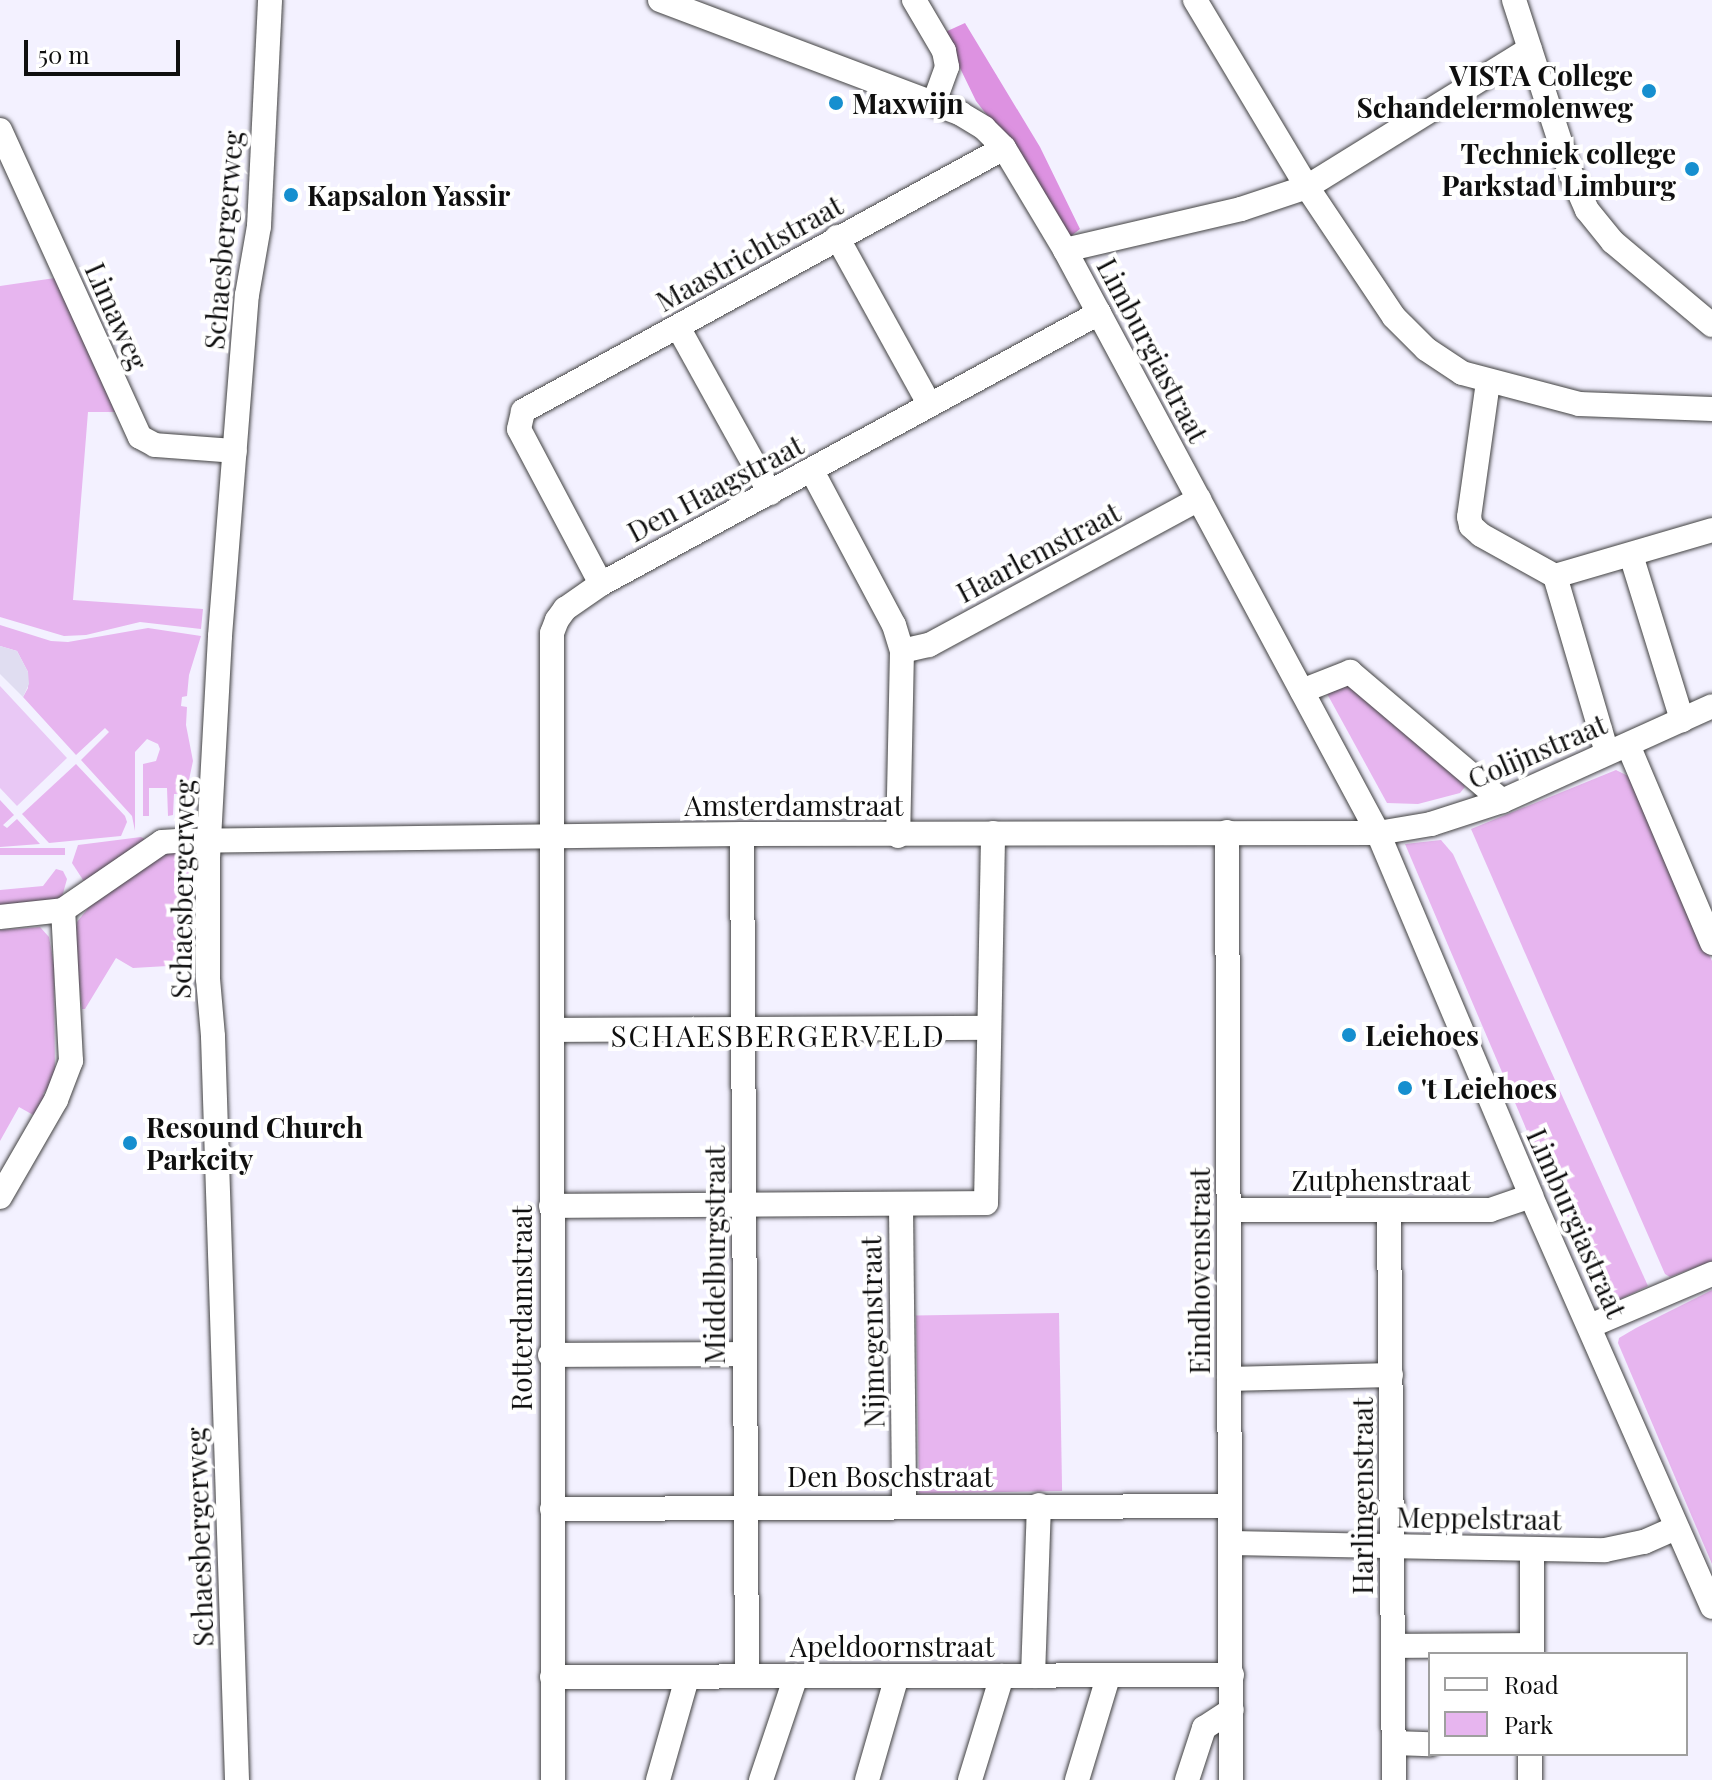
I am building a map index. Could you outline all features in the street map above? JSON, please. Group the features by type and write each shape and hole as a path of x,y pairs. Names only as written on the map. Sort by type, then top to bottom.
{"street":[{"name":"Schaesbergerweg","path":"237,1780 213,1036 208,979 209,840 247,295 259,226 270,0"},
{"name":"Limburgiastraat","path":"660,0 934,103 984,128 1004,148 1065,250 1378,833 1531,1196 1712,1607"},
{"path":"914,0 944,51 947,67 934,103"},
{"path":"1514,0 1569,169 1587,210 1613,242 1712,325"},
{"path":"1206,4 1307,187 1394,317 1426,349 1462,373 1579,404 1712,409"},
{"path":"1065,250 1241,209 1307,187 1530,49"},
{"name":"Limaweg","path":"0,130 140,437 155,445 235,451"},
{"name":"Maastrichtstraat","path":"601,584 519,429 523,411 1004,148"},
{"path":"837,237 929,404"},
{"name":"Den Haagstraat","path":"552,837 552,633 565,609 601,584 1099,313"},
{"path":"678,327 770,493"},
{"path":"1488,382 1469,517 1471,526 1481,535 1555,576 1618,749 1706,912 1712,943"},
{"path":"812,471 894,625 902,651 898,836"},
{"name":"Haarlemstraat","path":"902,651 929,645 1199,499"},
{"path":"1555,576 1711,534"},
{"path":"1631,555 1682,720"},
{"path":"1302,691 1350,672 1502,801"},
{"name":"Colijnstraat","path":"1378,833 1431,824 1502,801 1712,706"},
{"name":"Eindhovenstraat","path":"1227,832 1231,1780"},
{"path":"551,1206 983,1205 988,1200 993,833"},
{"name":"Amsterdamstraat","path":"63,910 162,842 742,834 1378,833"},
{"name":"Middelburgstraat","path":"742,834 747,1675"},
{"name":"Rotterdamstraat","path":"552,837 550,1355 553,1780"},
{"path":"0,917 63,910 71,1061 56,1100 0,1197"},
{"path":"552,1030 988,1028"},
{"name":"Zutphenstraat","path":"1229,1210 1490,1210 1531,1196"},
{"name":"Nijmegenstraat","path":"901,1206 904,1505"},
{"name":"Harlingenstraat","path":"1389,1212 1394,1780"},
{"path":"1590,1326 1712,1274"},
{"path":"550,1355 744,1354"},
{"path":"1229,1379 1391,1375"},
{"name":"Den Boschstraat","path":"552,1509 904,1505 1229,1506"},
{"path":"1033,1676 1039,1505"},
{"name":"Meppelstraat","path":"1231,1543 1605,1550 1644,1542 1675,1528"},
{"path":"1393,1646 1532,1650 1532,1550"},
{"name":"Apeldoornstraat","path":"552,1677 1232,1675"},
{"path":"761,1780 796,1676"},
{"path":"867,1780 897,1676"},
{"path":"970,1780 1002,1676"},
{"path":"1077,1780 1108,1677"},
{"path":"658,1780 687,1678"},
{"path":"1187,1780 1204,1728 1232,1710"},
{"path":"1394,1743 1428,1744"},
{"path":"1530,1756 1530,1780"}],"green space":[{"path":"55,278 115,412 88,412 73,600 203,609 201,629 140,622 86,635 64,636 0,617 0,286"},
{"path":"0,625 51,641 68,642 148,628 201,636 189,675 187,696 182,697 181,706 187,707 186,725 193,761 186,794 174,794 173,815 168,816 167,788 149,788 149,816 143,816 143,764 156,761 160,749 158,744 147,739 135,752 135,831 132,816 81,760 109,732 105,728 76,755 23,697 28,688 28,672 17,651 0,646"},
{"path":"1351,684 1460,777 1465,787 1460,793 1418,804 1387,803 1325,690"},
{"path":"76,764 125,816 127,822 121,836 49,843 22,814"},
{"path":"1616,770 1628,776 1712,961 1712,1261 1670,1277 1665,1274 1471,829"},
{"path":"0,800 14,815 3,825 7,828 17,819 40,844 0,847"},
{"path":"141,837 148,841 85,883 72,863 78,845"},
{"path":"1441,840 1453,854 1648,1286 1610,1304 1601,1305 1405,844"},
{"path":"0,848 65,848 65,855 0,855"},
{"path":"174,850 193,856 193,936 186,948 185,965 133,968 116,958 85,1009 82,1009 75,947 77,922 89,907 157,858"},
{"path":"56,869 63,871 67,879 62,897 54,902 0,907 0,890 43,886"},
{"path":"40,927 49,937 54,965 55,1080 43,1094 46,1097 35,1116 19,1107 0,1141 0,930"},
{"path":"1712,1290 1712,1564 1618,1343 1619,1338 1636,1328"},
{"path":"1059,1313 1062,1491 919,1493 916,1315"}],"shaded area":[{"path":"965,23 1040,147 1080,229 1067,239 1021,159 976,101 943,33"},
{"path":"0,646 17,651 28,672 29,684 23,697 0,674"},
{"path":"0,686 67,758 17,806 0,788"}],"place":[{"name":"VISTA College Schandelermolenweg","path":"1649,91"},
{"name":"Maxwijn","path":"836,103"},
{"name":"Techniek college Parkstad Limburg","path":"1692,169"},
{"name":"Kapsalon Yassir","path":"291,195"},
{"name":"Leiehoes","path":"1349,1035"},
{"name":"'t Leiehoes","path":"1405,1088"},
{"name":"Resound Church Parkcity","path":"130,1143"}],"district":[{"name":"SCHAESBERGERVELD","path":"778,1035"}]}
